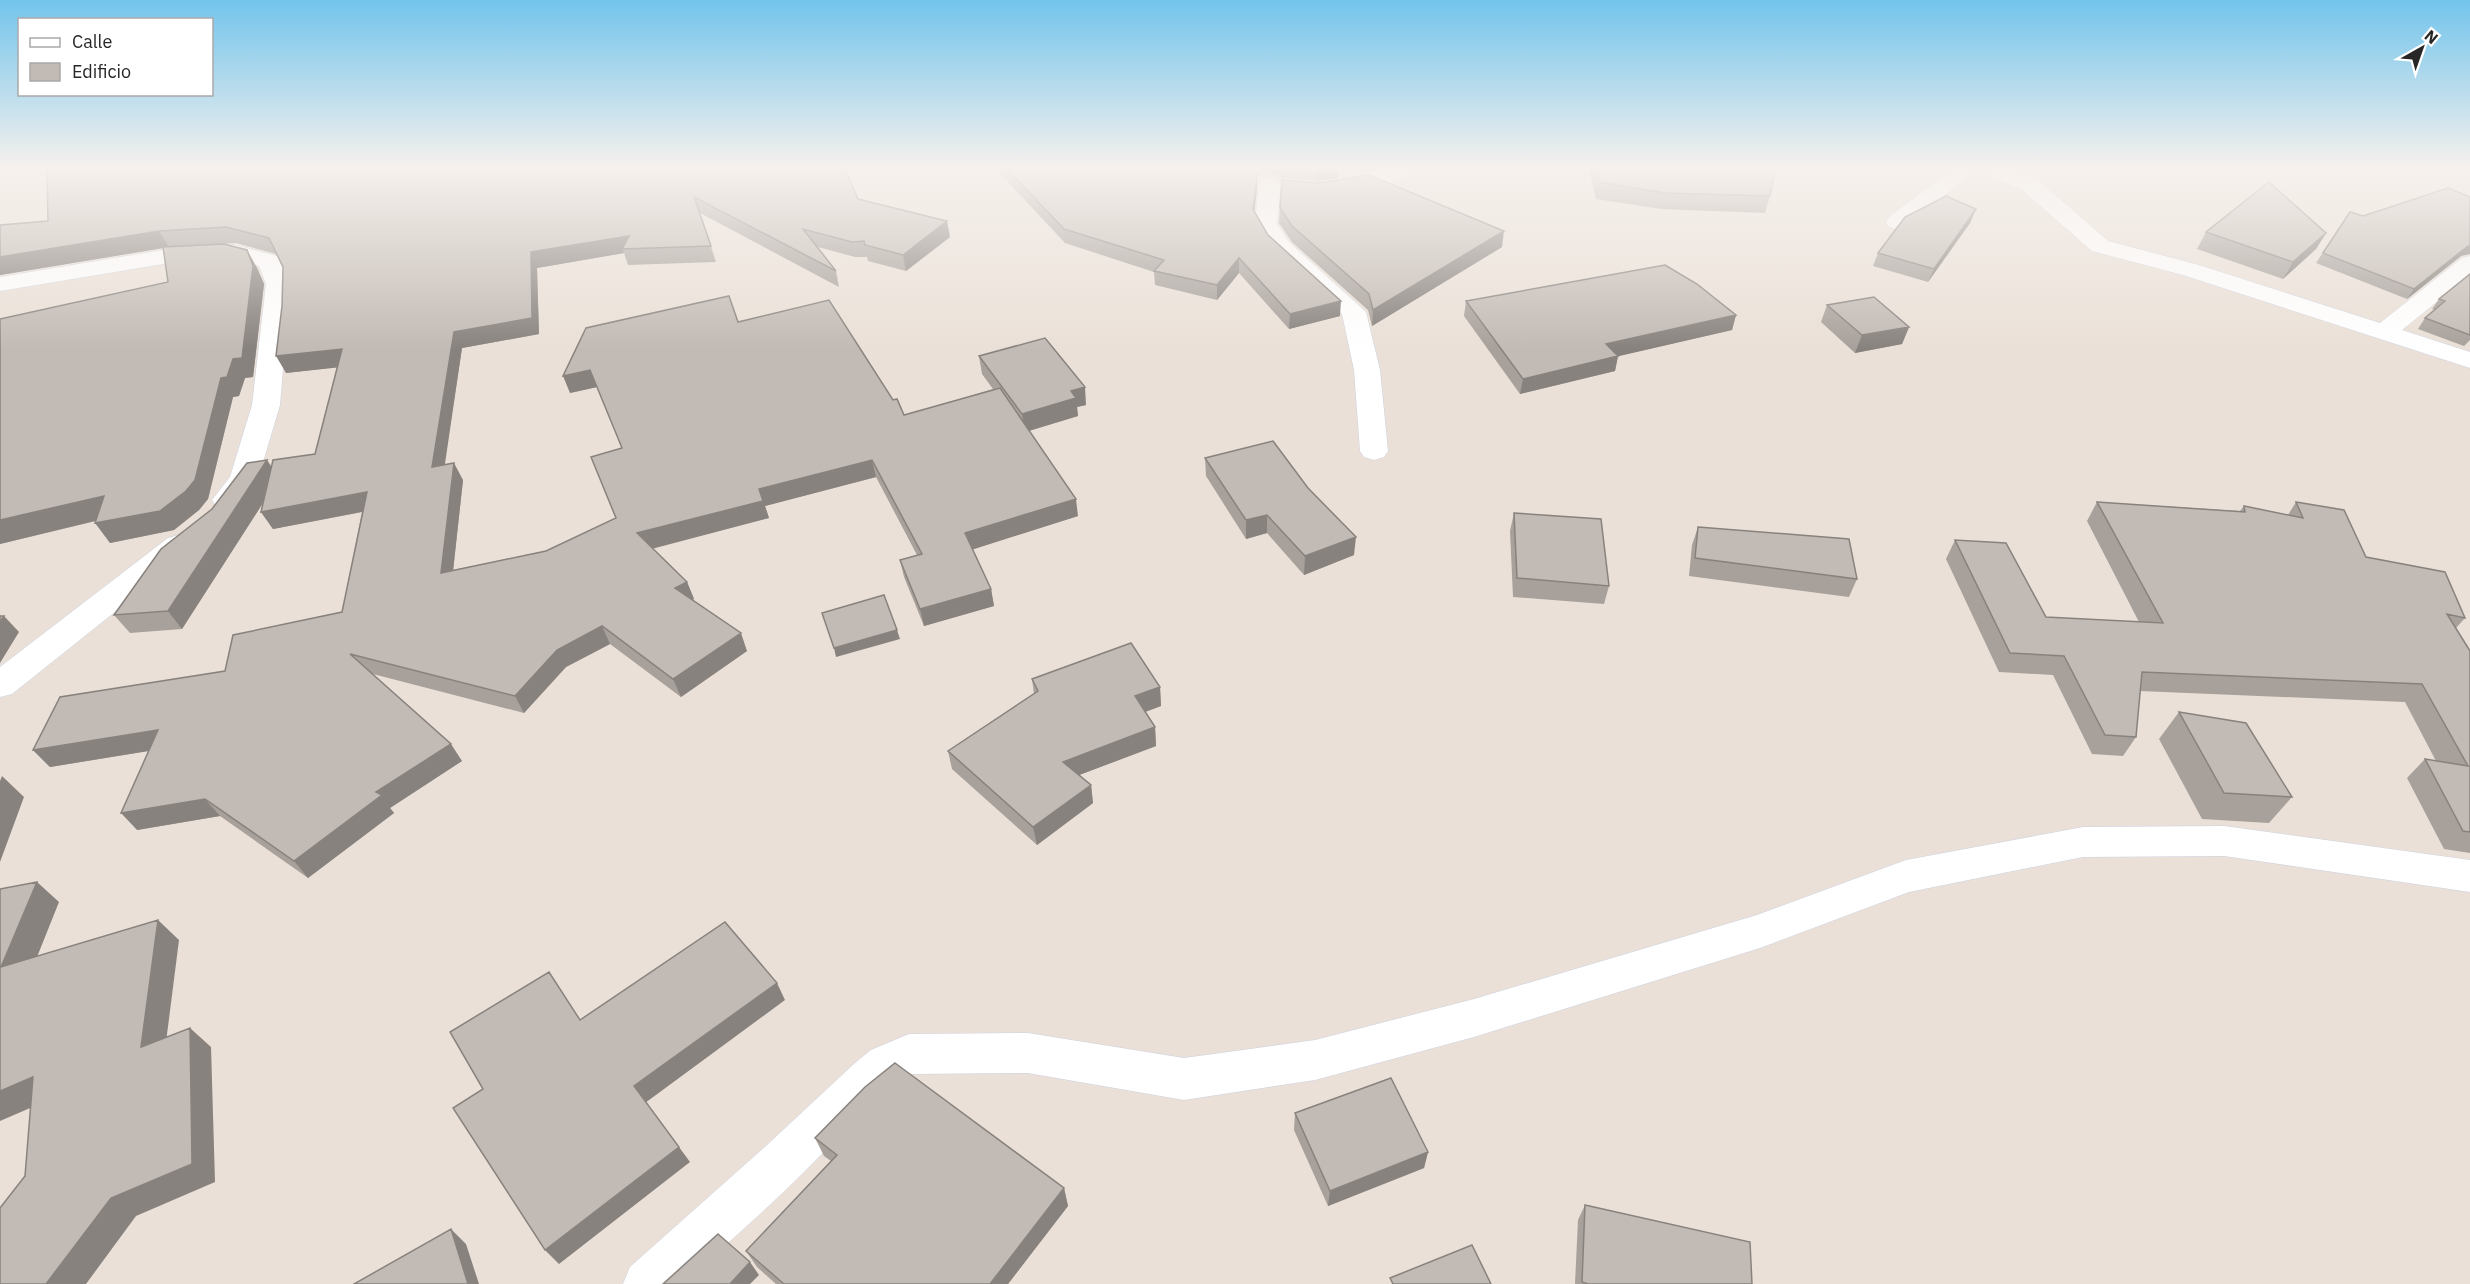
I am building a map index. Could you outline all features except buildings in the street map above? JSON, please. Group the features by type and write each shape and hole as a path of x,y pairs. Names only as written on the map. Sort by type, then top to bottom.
{"street":[{"path":"1269,229 1282,248 1354,312 1367,370 1374,451"},
{"path":"2080,229 2100,246 2191,270 2470,360"},
{"path":"0,284 169,256 235,252 269,261 278,284 266,405 244,479 208,523 0,685"},
{"path":"2385,331 2470,262"},
{"path":"647,1284 782,1162 870,1077 886,1064 909,1054 1028,1053 1184,1079 1315,1060 1474,1018 1760,931 1906,876 2084,842 2224,841 2470,876"}]}
